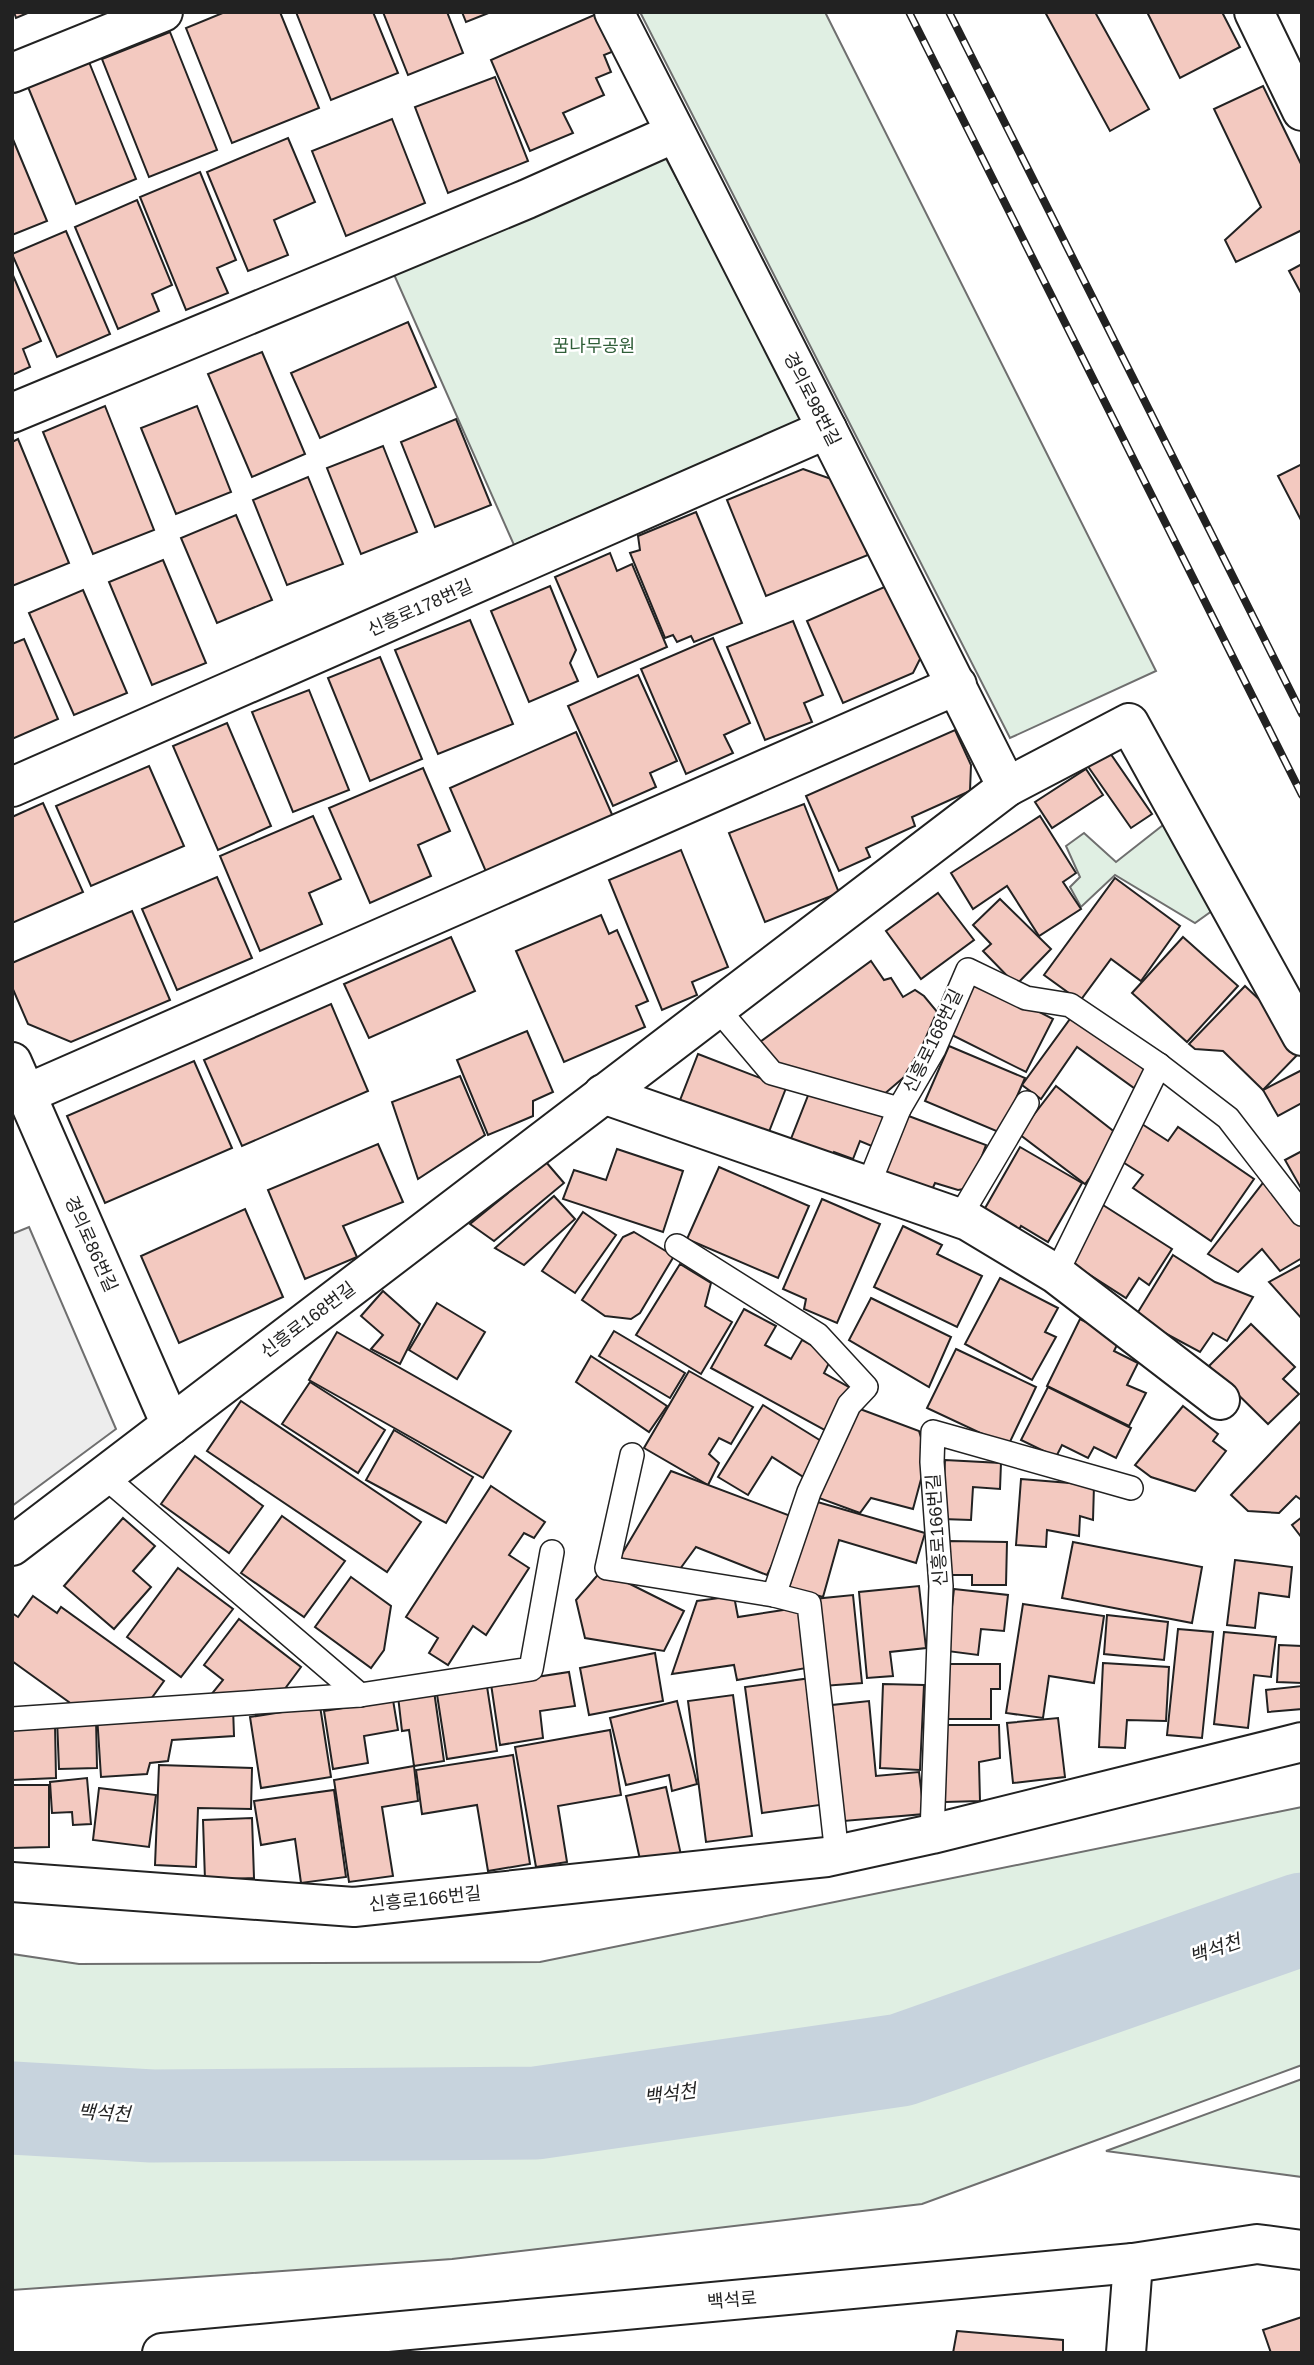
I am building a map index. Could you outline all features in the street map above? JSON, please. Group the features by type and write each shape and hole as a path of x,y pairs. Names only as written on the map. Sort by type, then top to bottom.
{"street":[{"path":"12,73 163,12"},
{"name":"경의로98번길","path":"614,12 1007,787"},
{"path":"1254,12 1302,111"},
{"path":"12,413 527,199 676,132"},
{"name":"신흥로178번길","path":"12,787 827,429"},
{"path":"19,1078 957,685"},
{"name":"신흥로168번길","path":"12,1546 1007,787 1129,723 1302,1035"},
{"name":"경의로86번길","path":"19,1078 171,1425"},
{"path":"603,1094 968,1221 1056,1274 1220,1400"},
{"name":"신흥로166번길","path":"12,1882 354,1907 837,1855 1302,1742"},
{"name":"백석로","path":"162,2353 1133,2263 1257,2244 1302,2250"},
{"path":"1126,2353 1133,2263"}],"lane":[{"name":"신흥로168번길","path":"717,1008 772,1073 899,1110 934,1049 968,970 1026,998 1070,1005 1159,1065 1228,1118 1302,1214"},
{"path":"1056,1274 1159,1065"},
{"path":"968,1221 968,1203 1027,1103"},
{"path":"868,1186 899,1110"},
{"path":"677,1246 818,1335 866,1387 849,1405 809,1492 774,1595"},
{"name":"신흥로166번길","path":"932,1833 941,1586 932,1462 933,1432 1131,1488"},
{"path":"632,1455 607,1568 774,1595 809,1604 837,1855"},
{"path":"104,1476 360,1695"},
{"path":"12,1719 360,1695 531,1669 552,1552"}],"green space":[{"path":"640,12 825,12 1156,671 1010,738"},
{"name":"꿈나무공원","path":"663,153 804,418 514,545 392,270"},
{"path":"1172,818 1223,903 1195,923 1115,875 1081,907 1070,887 1080,877 1066,846 1084,833 1116,862"},
{"path":"1302,1807 1302,2065 922,2204 452,2259 12,2290 12,1954 79,1964 540,1962"},
{"path":"1302,2079 1302,2177 1106,2151"}],"shaded area":[{"path":"29,1227 116,1429 12,1506 12,1234"}],"building":[{"path":"14,12 30,12 16,18"},
{"path":"225,12 280,12 319,108 232,143 186,28"},
{"path":"296,12 373,12 398,73 331,100"},
{"path":"383,12 447,12 463,53 408,75"},
{"path":"462,12 491,12 466,22"},
{"path":"601,12 619,49 604,55 611,72 596,78 604,95 563,113 573,133 530,151 491,60"},
{"path":"1045,12 1095,12 1149,109 1110,131"},
{"path":"1147,12 1222,12 1240,47 1180,78"},
{"path":"170,32 217,150 149,177 102,59"},
{"path":"89,62 136,179 76,204 28,87"},
{"path":"495,77 528,161 448,193 415,107"},
{"path":"1263,86 1302,166 1302,230 1236,262 1225,240 1261,207 1214,109"},
{"path":"392,119 425,203 346,236 312,151"},
{"path":"12,137 47,221 12,235"},
{"path":"288,138 315,202 274,220 288,255 248,271 207,172"},
{"path":"200,172 236,260 217,268 228,293 186,310 140,197"},
{"path":"137,200 172,285 152,294 159,311 118,329 75,227"},
{"path":"66,231 110,334 57,357 12,254"},
{"path":"1302,264 1302,295 1289,271"},
{"path":"12,273 41,341 23,349 30,367 12,375"},
{"path":"408,322 436,387 320,438 291,373"},
{"path":"262,352 305,454 252,477 208,374"},
{"path":"105,406 154,530 93,554 43,432"},
{"path":"197,406 231,492 176,514 141,428"},
{"path":"456,419 491,505 435,527 401,442"},
{"path":"18,439 69,563 12,586 12,442"},
{"path":"383,446 417,532 361,554 327,468"},
{"path":"1302,464 1302,522 1278,476"},
{"path":"803,469 837,481 868,555 766,596 727,500"},
{"path":"308,477 343,564 287,585 253,500"},
{"path":"696,512 742,623 694,642 691,636 677,642 673,635 665,638 630,553 640,550 638,536"},
{"path":"236,515 272,600 217,623 181,538"},
{"path":"610,553 617,571 632,564 667,647 598,677 555,577"},
{"path":"163,560 206,663 152,685 109,582"},
{"path":"898,581 926,647 913,673 843,703 807,621"},
{"path":"550,586 576,650 570,663 578,681 529,702 491,611"},
{"path":"83,590 127,693 74,715 29,613"},
{"path":"470,620 513,724 438,754 395,650"},
{"path":"793,621 823,695 804,703 812,722 765,740 727,647"},
{"path":"713,638 750,723 724,735 733,753 686,774 641,669"},
{"path":"24,639 58,719 12,739 12,644"},
{"path":"380,657 422,759 370,781 328,678"},
{"path":"638,675 677,761 650,773 656,787 613,806 568,706"},
{"path":"309,690 349,790 293,812 252,712"},
{"path":"227,723 271,826 218,850 173,746"},
{"path":"955,730 971,765 970,791 912,817 915,826 866,848 870,857 839,871 806,796"},
{"path":"576,732 614,819 487,874 450,788"},
{"path":"1108,750 1152,814 1131,828 1087,765"},
{"path":"149,766 184,846 91,886 56,806"},
{"path":"423,768 450,831 418,845 431,876 370,903 329,808"},
{"path":"1086,769 1103,795 1052,828 1035,802"},
{"path":"43,803 83,892 12,923 12,817"},
{"path":"804,804 839,893 765,922 729,833"},
{"path":"313,816 341,879 309,893 322,924 260,951 220,856"},
{"path":"1040,816 1076,873 1063,882 1081,909 1039,936 1007,886 973,909 951,873"},
{"path":"681,850 728,967 692,982 697,995 662,1010 609,880"},
{"path":"217,877 252,958 177,990 142,909"},
{"path":"1115,878 1180,926 1141,981 1111,959 1080,1001 1044,975"},
{"path":"938,893 974,940 921,979 886,931"},
{"path":"1000,899 1051,949 1016,985 983,951 991,944 973,925"},
{"path":"132,911 170,1000 71,1042 28,1024 12,987 12,963"},
{"path":"601,915 609,934 617,930 648,1001 636,1006 645,1027 564,1062 516,951"},
{"path":"451,937 475,991 369,1038 344,984"},
{"path":"1183,937 1238,986 1187,1042 1132,993"},
{"path":"871,961 884,980 891,978 903,997 915,990 924,996 943,1019 910,1072 882,1096 779,1067 760,1042"},
{"path":"973,978 1053,1019 1026,1072 946,1032"},
{"path":"1245,986 1302,1040 1302,1050 1263,1090 1223,1051 1195,1049 1189,1044"},
{"path":"331,1004 368,1091 242,1146 204,1060"},
{"path":"1075,1012 1150,1066 1134,1088 1077,1047 1041,1099 1022,1085"},
{"path":"527,1031 553,1092 533,1101 533,1116 488,1135 457,1060"},
{"path":"949,1046 1025,1078 1001,1133 925,1101"},
{"path":"698,1054 786,1088 765,1142 677,1108"},
{"path":"194,1061 232,1148 105,1203 67,1116"},
{"path":"1302,1070 1302,1103 1278,1116 1263,1090"},
{"path":"460,1076 485,1135 418,1179 392,1102"},
{"path":"1056,1086 1121,1137 1085,1184 1019,1134"},
{"path":"811,1088 886,1116 874,1147 860,1141 853,1159 834,1152 829,1165 787,1149"},
{"path":"906,1115 986,1145 970,1188 958,1190 935,1183 931,1192 884,1174"},
{"path":"1142,1124 1168,1141 1178,1127 1254,1179 1211,1241 1133,1188 1143,1175 1118,1159"},
{"path":"378,1144 403,1202 343,1226 357,1257 305,1279 268,1190"},
{"path":"1020,1147 1082,1183 1048,1242 1021,1226 1015,1237 980,1217"},
{"path":"617,1149 683,1171 663,1232 563,1199 574,1170 606,1180"},
{"path":"1302,1151 1302,1190 1285,1160"},
{"path":"546,1162 564,1183 494,1241 470,1224"},
{"path":"719,1167 809,1206 778,1278 687,1239"},
{"path":"1266,1179 1302,1225 1302,1258 1280,1271 1262,1249 1238,1272 1208,1254"},
{"path":"554,1196 575,1219 524,1265 495,1248"},
{"path":"822,1199 880,1224 837,1323 804,1309 806,1299 783,1289"},
{"path":"1103,1205 1172,1249 1149,1285 1139,1278 1126,1298 1068,1261"},
{"path":"245,1209 283,1297 179,1343 141,1256"},
{"path":"583,1212 616,1235 575,1293 542,1271"},
{"path":"903,1226 942,1245 937,1254 982,1276 957,1327 874,1287"},
{"path":"634,1232 674,1256 640,1313 631,1319 605,1316 582,1300 623,1237"},
{"path":"1173,1255 1215,1282 1253,1297 1227,1341 1213,1333 1200,1352 1135,1317"},
{"path":"680,1264 711,1283 705,1306 732,1322 701,1374 636,1335"},
{"path":"1302,1264 1302,1319 1269,1282"},
{"path":"1000,1278 1058,1308 1045,1332 1056,1337 1032,1380 965,1344"},
{"path":"383,1291 420,1324 400,1364 371,1349 383,1335 361,1316"},
{"path":"871,1298 951,1337 929,1387 849,1340"},
{"path":"437,1303 485,1332 457,1379 409,1350"},
{"path":"744,1309 776,1326 765,1345 791,1359 802,1340 832,1357 824,1373 854,1390 830,1433 711,1368"},
{"path":"1080,1319 1120,1339 1114,1351 1138,1363 1127,1385 1146,1393 1129,1426 1047,1386"},
{"path":"1251,1324 1295,1367 1283,1379 1299,1394 1268,1424 1209,1366"},
{"path":"614,1331 685,1373 670,1398 599,1356"},
{"path":"337,1332 511,1431 483,1478 309,1380"},
{"path":"956,1349 1036,1387 1008,1446 927,1408"},
{"path":"591,1356 667,1406 649,1432 576,1382"},
{"path":"689,1371 753,1407 731,1444 719,1438 709,1454 719,1463 708,1485 644,1448"},
{"path":"310,1382 385,1430 358,1473 282,1424"},
{"path":"1048,1387 1131,1428 1116,1458 1094,1447 1088,1458 1062,1445 1056,1457 1021,1440"},
{"path":"241,1401 421,1522 387,1572 207,1451"},
{"path":"763,1405 826,1444 805,1478 772,1457 748,1495 718,1477"},
{"path":"852,1406 919,1431 927,1457 913,1509 871,1498 860,1513 819,1498"},
{"path":"1183,1406 1218,1434 1213,1441 1226,1451 1195,1491 1151,1477 1135,1465"},
{"path":"1302,1420 1302,1497 1300,1499 1296,1496 1279,1513 1248,1511 1231,1495"},
{"path":"394,1430 473,1477 446,1523 366,1480"},
{"path":"195,1456 263,1506 229,1553 161,1504"},
{"path":"945,1460 1001,1463 1000,1489 973,1487 971,1520 942,1519"},
{"path":"671,1471 796,1518 767,1575 696,1547 680,1569 619,1559"},
{"path":"1021,1479 1094,1485 1093,1520 1080,1516 1079,1536 1047,1530 1046,1547 1016,1545"},
{"path":"491,1486 545,1522 534,1538 524,1533 509,1555 529,1568 486,1635 473,1626 448,1665 429,1653 438,1638 406,1617"},
{"path":"814,1501 925,1533 916,1563 839,1540 823,1597 789,1588"},
{"path":"282,1516 345,1561 304,1617 241,1573"},
{"path":"1302,1517 1302,1538 1292,1525"},
{"path":"123,1518 155,1546 133,1571 151,1587 114,1629 64,1586"},
{"path":"949,1541 1007,1542 1006,1585 972,1585 972,1575 948,1575"},
{"path":"1073,1542 1202,1567 1192,1623 1062,1598"},
{"path":"1235,1560 1292,1567 1289,1597 1259,1593 1255,1628 1227,1625"},
{"path":"178,1568 233,1609 181,1677 127,1637"},
{"path":"602,1570 684,1611 664,1651 585,1638 576,1600"},
{"path":"351,1577 391,1606 384,1650 371,1668 315,1627"},
{"path":"919,1586 926,1648 890,1652 893,1676 867,1678 859,1592"},
{"path":"954,1589 1008,1595 1004,1631 981,1629 978,1655 947,1651"},
{"path":"853,1595 862,1683 823,1686 814,1599"},
{"path":"33,1596 57,1613 61,1607 164,1681 143,1710 80,1710 12,1661 12,1613 18,1617"},
{"path":"734,1596 738,1617 803,1607 812,1667 737,1680 734,1665 672,1674 697,1601"},
{"path":"1023,1604 1104,1616 1094,1683 1049,1676 1043,1718 1006,1713"},
{"path":"1107,1615 1168,1622 1164,1660 1104,1654"},
{"path":"239,1619 301,1667 281,1694 206,1701 223,1680 204,1665"},
{"path":"1178,1629 1213,1632 1202,1738 1167,1735"},
{"path":"1224,1632 1276,1637 1271,1677 1254,1675 1248,1728 1214,1724"},
{"path":"1279,1645 1302,1646 1302,1683 1277,1682"},
{"path":"655,1653 663,1701 589,1715 580,1668"},
{"path":"1103,1663 1169,1667 1166,1721 1127,1720 1125,1748 1099,1747"},
{"path":"946,1664 1000,1664 1000,1689 991,1689 991,1719 946,1719"},
{"path":"569,1672 575,1706 540,1711 543,1738 500,1745 491,1684"},
{"path":"811,1678 827,1804 762,1813 745,1687"},
{"path":"486,1680 497,1751 447,1759 436,1688"},
{"path":"883,1684 924,1685 920,1770 880,1768"},
{"path":"1302,1686 1302,1709 1268,1712 1266,1690"},
{"path":"434,1691 444,1761 414,1766 409,1730 402,1731 398,1696"},
{"path":"733,1695 752,1836 706,1842 688,1701"},
{"path":"393,1700 398,1730 364,1736 368,1763 333,1769 324,1711"},
{"path":"677,1701 697,1784 672,1791 669,1775 626,1785 610,1718"},
{"path":"869,1701 876,1776 919,1772 924,1814 844,1821 832,1705"},
{"path":"320,1706 331,1777 261,1788 250,1717"},
{"path":"233,1707 234,1736 172,1740 168,1761 150,1763 147,1774 101,1777 97,1715"},
{"path":"96,1718 97,1768 59,1769 57,1719"},
{"path":"1058,1718 1065,1777 1013,1783 1007,1723"},
{"path":"55,1724 56,1778 12,1780 12,1725"},
{"path":"944,1725 999,1725 1000,1758 979,1762 980,1801 945,1802"},
{"path":"610,1730 621,1795 558,1806 567,1862 536,1867 515,1747"},
{"path":"513,1755 530,1864 488,1871 477,1805 422,1814 416,1770"},
{"path":"159,1765 252,1768 251,1809 198,1808 196,1867 155,1865"},
{"path":"414,1766 418,1801 382,1807 393,1876 349,1882 334,1780"},
{"path":"87,1778 91,1824 73,1825 72,1812 52,1813 50,1782"},
{"path":"12,1785 49,1785 49,1847 12,1848"},
{"path":"666,1787 681,1855 641,1864 626,1796"},
{"path":"99,1788 156,1795 149,1847 93,1840"},
{"path":"334,1790 346,1877 301,1883 295,1839 261,1845 254,1801"},
{"path":"252,1818 254,1878 205,1880 203,1820"},
{"path":"1302,2317 1302,2353 1271,2353 1263,2330"},
{"path":"957,2331 1063,2340 1063,2353 953,2353"}],"waterway":[{"name":"백석천","path":"12,2108 152,2116 536,2113 901,2060 1302,1919"}],"railway":[{"path":"909,12 1302,795"},
{"path":"949,12 1302,714"}]}
